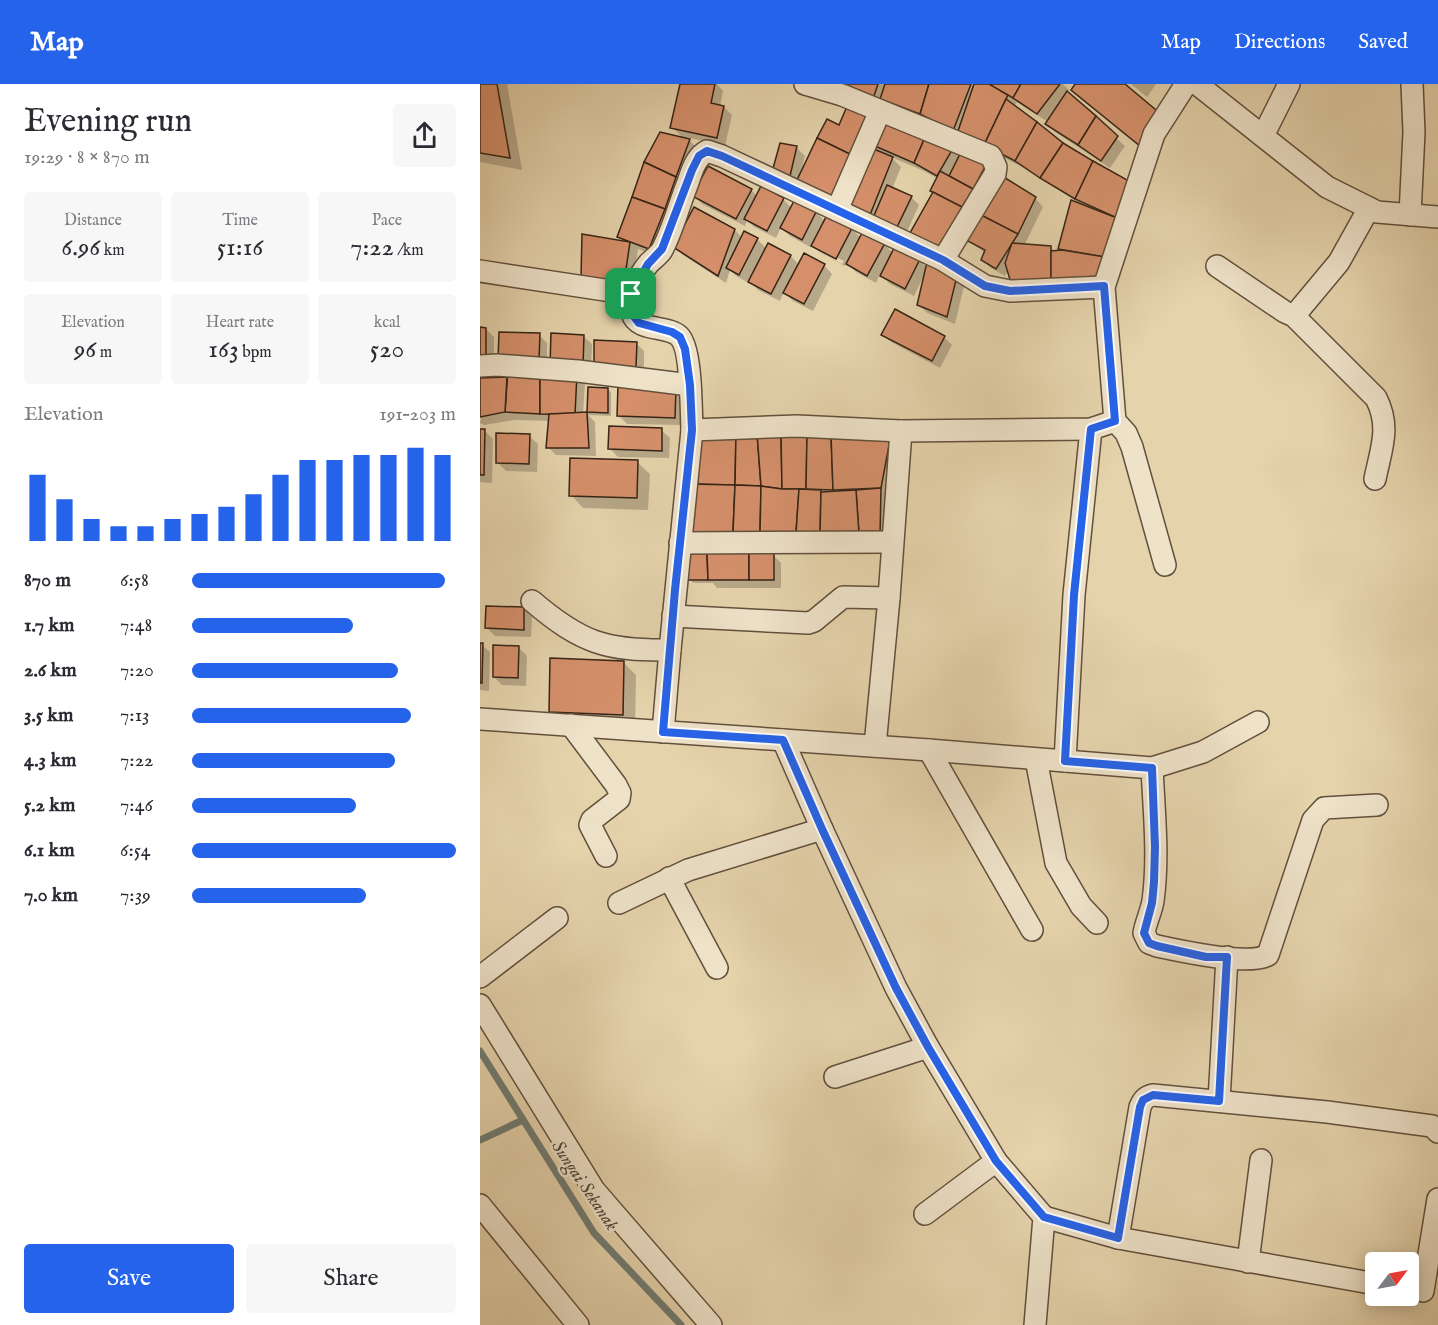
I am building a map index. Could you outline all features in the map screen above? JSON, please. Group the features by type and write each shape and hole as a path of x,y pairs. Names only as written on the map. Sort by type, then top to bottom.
{"street":[{"path":"1165,565 1132,447 1126,433 1115,421 1104,286 1154,134 1186,84"},
{"path":"1197,84 1327,188 1377,212 1438,217"},
{"path":"1263,136 1289,84"},
{"path":"1410,215 1414,132 1412,84"},
{"path":"814,85 991,156 996,167 995,174 943,260"},
{"path":"837,210 880,111"},
{"path":"663,732 692,430 690,385 685,349 680,337 672,332 639,323 632,314 631,294 648,264 662,249 699,156 707,151 722,156 943,260 985,286 1010,291 1104,286"},
{"path":"1294,316 1339,262 1369,208"},
{"path":"1217,266 1294,316 1377,398 1384,413 1386,428 1375,478"},
{"path":"480,271 631,294"},
{"path":"480,366 498,365 578,371 690,385"},
{"path":"692,430 797,426 901,431 1091,429 1115,421"},
{"path":"1065,761 1074,595 1091,429"},
{"path":"875,746 901,431"},
{"path":"680,543 892,542"},
{"path":"673,616 808,623 814,621 843,597 889,598"},
{"path":"532,601 558,623 585,638 619,648 670,650"},
{"path":"480,719 1152,768 1203,752 1258,722"},
{"path":"571,725 620,793 619,799 592,820 590,825 606,856"},
{"path":"783,740 896,988 928,1047 996,1161 1044,1217 1118,1238 1365,1282"},
{"path":"929,750 1032,930"},
{"path":"1036,759 1056,862 1082,906 1097,923"},
{"path":"1152,768 1154,882 1152,903 1145,927 1146,940 1157,946 1206,957 1259,958 1268,955 1313,820 1324,808 1377,805"},
{"path":"619,903 688,870 822,829"},
{"path":"669,878 717,968"},
{"path":"480,977 557,918"},
{"path":"1219,1101 1227,957"},
{"path":"480,1005 594,1190 711,1325"},
{"path":"835,1077 928,1047"},
{"path":"1118,1238 1140,1107 1143,1100 1153,1095 1327,1112 1432,1126 1438,1131"},
{"path":"1248,1262 1261,1160"},
{"path":"925,1214 996,1161"},
{"path":"1423,1291 1438,1199"},
{"path":"480,1205 578,1325"},
{"path":"1035,1325 1044,1217"}],"building":[{"path":"480,84 497,84 510,158 480,153"},
{"path":"680,84 715,84 711,103 724,106 717,138 670,128"},
{"path":"844,84 878,84 873,99 843,87"},
{"path":"885,84 929,84 920,114 880,99"},
{"path":"929,84 971,84 953,131 920,114"},
{"path":"974,84 990,84 1008,95 984,145 958,131"},
{"path":"989,84 1021,84 1013,98"},
{"path":"1021,84 1060,84 1037,114 1013,98"},
{"path":"1075,84 1125,84 1156,110 1140,146 1071,90"},
{"path":"1067,91 1096,116 1078,145 1045,124"},
{"path":"1006,99 1037,122 1015,161 984,145"},
{"path":"848,104 875,116 858,158 817,138 827,119 839,125"},
{"path":"880,115 926,135 914,163 868,143"},
{"path":"1096,116 1118,136 1101,161 1078,145"},
{"path":"1037,122 1063,143 1040,178 1015,161"},
{"path":"660,132 690,139 676,177 644,162"},
{"path":"926,135 955,145 937,176 914,163"},
{"path":"817,138 858,158 839,200 797,180"},
{"path":"780,143 797,146 790,176 772,172"},
{"path":"1063,143 1093,161 1075,199 1040,178"},
{"path":"869,147 893,157 868,220 843,210"},
{"path":"961,152 986,165 973,189 949,176"},
{"path":"1093,161 1129,181 1117,218 1075,199"},
{"path":"644,162 676,177 665,209 632,197"},
{"path":"708,166 752,189 736,219 692,196"},
{"path":"940,171 973,189 962,207 930,191"},
{"path":"1002,176 1036,197 1018,234 981,215"},
{"path":"887,185 912,196 896,229 873,218"},
{"path":"761,186 784,198 767,231 744,219"},
{"path":"933,192 962,207 940,248 910,233"},
{"path":"632,197 665,209 649,249 617,237"},
{"path":"795,199 817,210 802,240 780,228"},
{"path":"1071,200 1117,218 1105,257 1058,249"},
{"path":"694,207 735,229 718,276 673,247"},
{"path":"827,215 852,228 836,259 811,246"},
{"path":"981,215 1018,234 996,269 981,260 985,250 966,240"},
{"path":"744,231 758,238 739,275 726,268"},
{"path":"863,231 885,243 867,276 846,264"},
{"path":"582,234 630,242 624,283 581,277"},
{"path":"768,243 791,255 771,294 748,282"},
{"path":"1012,243 1051,246 1051,282 1011,283 1005,263"},
{"path":"895,246 920,259 905,289 880,276"},
{"path":"1062,250 1105,257 1098,279 1051,282 1051,251"},
{"path":"804,253 825,264 804,304 783,293"},
{"path":"927,262 957,276 947,317 917,305"},
{"path":"895,309 945,336 932,361 881,335"},
{"path":"480,327 486,328 486,356 480,356"},
{"path":"499,332 540,333 539,361 498,360"},
{"path":"551,333 584,335 583,366 550,365"},
{"path":"594,340 637,342 636,367 594,365"},
{"path":"508,369 540,369 540,414 505,412"},
{"path":"540,369 577,373 575,415 540,414"},
{"path":"507,377 505,412 480,417 480,378"},
{"path":"618,385 676,387 675,418 617,416"},
{"path":"588,387 608,388 608,413 587,412"},
{"path":"587,412 589,448 546,448 549,414"},
{"path":"609,426 662,428 662,451 608,449"},
{"path":"480,429 485,429 484,475 480,475"},
{"path":"692,430 736,433 735,485 690,484"},
{"path":"496,433 530,434 529,464 496,463"},
{"path":"736,433 757,433 761,486 735,485"},
{"path":"757,433 781,433 782,489 761,486"},
{"path":"781,433 807,435 806,489 782,489"},
{"path":"807,435 831,435 833,490 806,489"},
{"path":"831,435 891,435 881,488 833,490"},
{"path":"570,458 638,460 637,498 569,496"},
{"path":"690,484 735,485 733,532 686,532"},
{"path":"735,485 761,486 760,533 733,532"},
{"path":"761,486 799,489 796,533 760,533"},
{"path":"881,488 880,536 859,534 856,490"},
{"path":"799,489 821,490 820,535 796,533"},
{"path":"856,490 859,534 820,535 821,492"},
{"path":"688,553 707,553 708,580 688,580"},
{"path":"707,553 749,553 749,580 708,580"},
{"path":"749,553 774,553 774,580 749,580"},
{"path":"486,606 524,607 524,630 485,628"},
{"path":"480,643 483,643 482,683 480,683"},
{"path":"493,645 519,646 518,678 493,677"},
{"path":"550,658 624,661 623,715 549,712"}],"waterway":[{"name":"Sungai Sekanak","path":"480,1051 594,1233 681,1325"},
{"path":"480,1140 523,1120"}],"route":[{"path":"707,151 943,260 985,286 1010,291 1104,286 1115,421 1091,429 1074,595 1065,761 1152,768 1154,882 1152,903 1144,933 1146,940 1157,946 1206,957 1227,957 1219,1101 1153,1095 1143,1100 1118,1238 1044,1217 996,1161 928,1047 896,988 783,740 663,732 692,430 690,385 685,349 680,337 672,332 639,323 632,314 631,294 648,264 662,249 692,170 699,156 707,151"}]}
